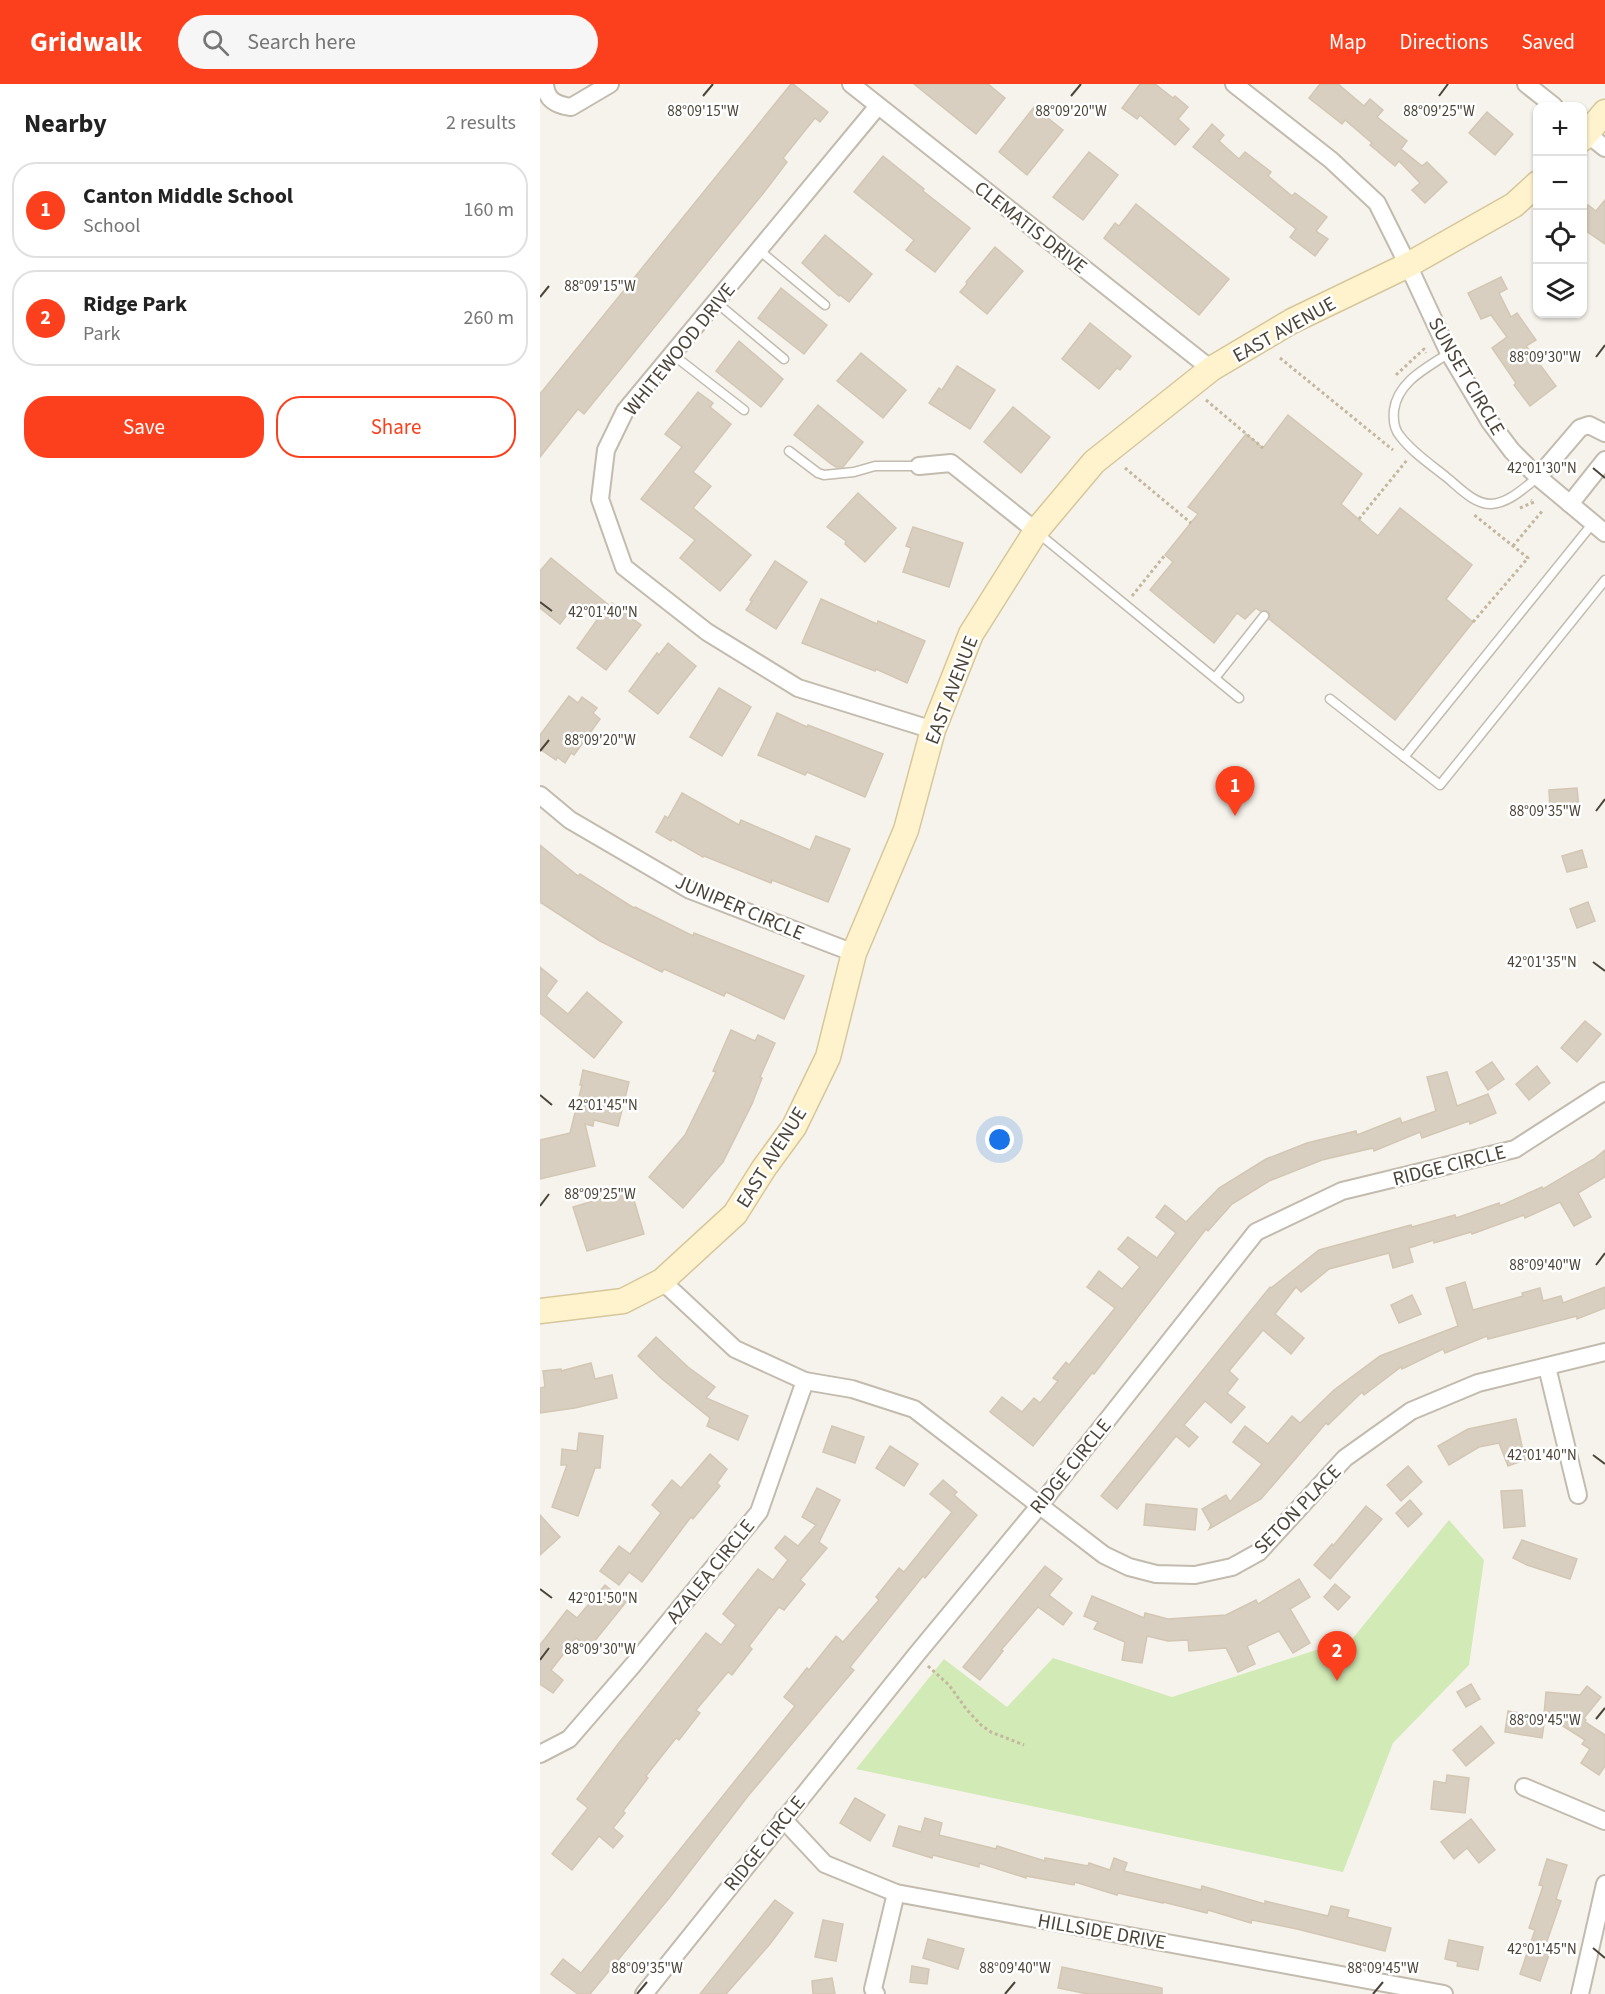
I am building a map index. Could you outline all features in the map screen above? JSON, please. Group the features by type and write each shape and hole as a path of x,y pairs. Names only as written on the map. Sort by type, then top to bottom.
{"street":[{"path":"545,84 549,97 554,103 571,106 610,84"},
{"name":"CLEMATIS DRIVE","path":"851,84 1212,369"},
{"name":"SUNSET CIRCLE","path":"1234,84 1331,160 1377,203 1449,353 1496,429 1512,451 1538,477 1599,528"},
{"path":"1526,84 1549,102"},
{"name":"WHITEWOOD DRIVE","path":"878,106 717,303 625,411 606,450 600,499 624,567 707,632 798,688 933,730"},
{"path":"1589,138 1605,112"},
{"name":"EAST AVENUE","path":"540,1311 623,1301 662,1281 735,1214 764,1168 794,1127 828,1057 854,953 906,830 933,730 971,634 1036,531 1094,462 1212,369 1292,321 1408,265 1514,206 1533,188"},
{"path":"1538,477 1580,428 1589,425 1605,433"},
{"path":"1570,504 1605,460"},
{"path":"919,466 951,464 1036,531"},
{"name":"JUNIPER CIRCLE","path":"540,795 570,820 690,890 854,953"},
{"name":"RIDGE CIRCLE","path":"644,1994 783,1819 1040,1505 1256,1232 1342,1191 1515,1149 1605,1091"},
{"name":"SETON PLACE","path":"662,1281 735,1349 805,1381 852,1389 914,1409 1104,1556 1129,1567 1156,1574 1195,1575 1232,1567 1259,1552 1345,1458 1411,1411 1478,1383 1605,1353"},
{"path":"1547,1367 1578,1495"},
{"name":"AZALEA CIRCLE","path":"540,1754 568,1738 633,1665 759,1512 805,1381"},
{"path":"1524,1787 1605,1821"},
{"name":"HILLSIDE DRIVE","path":"783,1819 825,1864 896,1893 1444,1994"},
{"path":"1580,1994 1605,1884"},
{"path":"876,1994 873,1989 896,1893"}],"lane":[{"path":"760,251 825,305"},
{"path":"717,303 784,359"},
{"path":"1449,353 1410,381 1398,396 1395,403 1394,422 1401,437 1474,499 1485,504 1505,501 1538,477"},
{"path":"672,354 744,410"},
{"path":"789,451 824,475 854,472 875,466 919,466"},
{"path":"1404,757 1599,528"},
{"path":"1036,531 1239,698"},
{"path":"1330,699 1440,784 1605,580"},
{"path":"1215,678 1264,616"}],"path":[{"path":"1280,358 1415,467"},
{"path":"1206,400 1263,448"},
{"path":"1359,519 1407,460"},
{"path":"1125,468 1191,523"},
{"path":"1465,507 1528,558 1473,622"},
{"path":"1513,546 1543,510"},
{"path":"1125,604 1165,555"},
{"path":"916,1655 949,1685 981,1725 991,1732 1024,1745"}],"green space":[{"path":"1449,1520 1484,1560 1469,1665 1393,1743 1343,1872 856,1769 944,1659 1007,1707 1053,1658 1172,1697 1353,1638"}],"building":[{"path":"791,84 828,112 820,122 815,118 783,158 787,162 765,191 584,414 578,409 540,457 540,394"},
{"path":"914,84 988,84 1005,98 976,134"},
{"path":"1140,84 1155,84 1188,107 1178,119 1189,129 1175,145 1140,115 1137,119 1122,108"},
{"path":"1320,84 1338,84 1364,106 1370,99 1383,110 1377,117 1407,141 1401,149 1422,166 1427,162 1447,182 1425,203 1412,190 1420,183 1399,161 1395,166 1345,120 1342,124 1309,98"},
{"path":"1034,107 1063,130 1027,175 999,152"},
{"path":"1487,112 1513,134 1495,155 1469,133"},
{"path":"1212,124 1224,135 1219,141 1239,159 1245,152 1271,172 1268,176 1292,196 1295,193 1327,217 1316,231 1328,239 1315,256 1290,237 1296,229 1193,147"},
{"path":"1089,152 1118,175 1083,220 1053,197"},
{"path":"883,156 970,228 935,272 906,250 914,240 854,192"},
{"path":"1605,200 1605,244 1587,231 1587,206 1596,211"},
{"path":"1136,204 1229,279 1199,315 1104,238 1115,223 1119,226"},
{"path":"825,235 872,274 849,302 802,263"},
{"path":"995,247 1023,271 987,314 960,292"},
{"path":"1501,277 1507,289 1499,293 1511,317 1517,313 1536,340 1526,346 1556,386 1530,406 1514,385 1516,383 1492,348 1507,337 1491,315 1481,319 1468,293"},
{"path":"781,288 827,325 804,354 758,318"},
{"path":"1090,323 1131,356 1120,370 1117,368 1099,389 1062,359"},
{"path":"739,341 783,379 761,407 716,371"},
{"path":"861,353 906,390 883,418 837,381"},
{"path":"957,366 995,390 970,429 929,403 939,388 942,390"},
{"path":"698,392 713,403 710,407 731,424 693,472 711,486 693,508 751,555 720,591 680,558 695,540 641,499 682,447 665,434"},
{"path":"818,405 863,442 843,467 831,464 794,435"},
{"path":"1013,407 1050,437 1021,473 984,442"},
{"path":"1288,415 1362,474 1341,504 1378,536 1400,508 1472,565 1446,599 1473,622 1395,720 1269,619 1270,614 1267,611 1260,611 1256,608 1245,619 1237,613 1214,643 1150,590 1173,562 1165,555 1198,514 1188,507 1246,434 1263,448"},
{"path":"858,493 896,528 865,562 845,544 846,541 827,527"},
{"path":"913,527 963,543 949,587 903,572 911,548 906,546"},
{"path":"551,558 610,606 612,603 641,625 606,670 577,648 597,620 576,603 560,624 540,608 540,571"},
{"path":"775,561 807,582 776,629 746,610"},
{"path":"821,599 877,624 878,621 925,641 907,683 876,669 875,671 802,643"},
{"path":"668,643 696,666 658,714 629,691 657,653 659,655"},
{"path":"719,688 751,707 722,756 690,737"},
{"path":"569,696 578,703 582,697 597,708 593,713 600,719 574,755 571,753 565,763 540,749 540,735"},
{"path":"777,713 807,727 808,725 883,754 865,797 807,772 805,775 758,755"},
{"path":"1577,788 1579,808 1550,810 1549,790"},
{"path":"682,793 739,825 741,820 810,850 816,836 850,849 828,902 703,857 656,832 665,816 668,818"},
{"path":"540,845 578,876 580,874 634,908 693,936 694,933 804,976 784,1019 726,992 724,996 664,969 662,972 600,941 540,902"},
{"path":"1582,850 1587,867 1567,872 1562,856"},
{"path":"1588,902 1595,921 1577,928 1570,909"},
{"path":"540,967 557,981 546,996 568,1014 587,992 622,1022 594,1058 540,1013"},
{"path":"1585,1021 1601,1034 1577,1062 1561,1048"},
{"path":"731,1030 755,1041 758,1035 775,1043 760,1077 762,1078 752,1104 723,1162 683,1208 649,1177 685,1135 716,1072 713,1071"},
{"path":"1492,1062 1504,1079 1488,1090 1476,1072"},
{"path":"1537,1066 1550,1083 1529,1100 1516,1084"},
{"path":"583,1070 629,1082 618,1126 594,1120 593,1126 585,1124 595,1166 540,1179 540,1140 570,1133 582,1085 580,1085"},
{"path":"1447,1072 1457,1106 1488,1094 1496,1113 1470,1124 1469,1121 1422,1138 1420,1132 1374,1151 1373,1148 1322,1160 1269,1181 1232,1204 1208,1231 1206,1229 1094,1374 1092,1373 1033,1446 990,1412 1002,1397 1022,1412 1034,1398 1040,1403 1058,1381 1053,1378 1066,1362 1069,1365 1115,1308 1087,1287 1099,1271 1122,1289 1140,1267 1118,1249 1128,1237 1157,1258 1176,1233 1156,1217 1165,1205 1186,1222 1219,1188 1266,1159 1307,1143 1356,1131 1357,1135 1400,1118 1402,1123 1436,1111 1427,1077"},
{"path":"1605,1150 1605,1177 1578,1193 1591,1217 1574,1226 1560,1202 1525,1218 1524,1215 1472,1234 1471,1232 1434,1243 1434,1240 1409,1248 1413,1262 1393,1268 1389,1253 1329,1269 1301,1292 1296,1287 1275,1314 1304,1338 1291,1354 1263,1330 1229,1371 1238,1379 1227,1393 1245,1407 1231,1423 1205,1401 1184,1425 1198,1437 1189,1447 1176,1436 1117,1509 1101,1496 1270,1287 1319,1250 1411,1225 1412,1227 1455,1215 1456,1218 1499,1203 1500,1206 1542,1187 1543,1189"},
{"path":"631,1190 644,1234 587,1251 573,1207"},
{"path":"1465,1282 1473,1310 1523,1296 1522,1293 1540,1288 1543,1301 1561,1296 1563,1303 1605,1287 1605,1308 1577,1319 1577,1316 1488,1339 1487,1336 1445,1353 1443,1349 1402,1369 1401,1367 1364,1395 1362,1392 1328,1425 1326,1423 1261,1499 1209,1529 1211,1525 1202,1509 1226,1495 1230,1502 1262,1464 1233,1442 1245,1426 1268,1444 1292,1416 1300,1423 1334,1390 1380,1356 1458,1326 1446,1288"},
{"path":"1412,1295 1421,1314 1399,1323 1391,1305"},
{"path":"656,1337 688,1367 715,1387 706,1398 748,1416 738,1440 707,1426 710,1418 638,1356"},
{"path":"591,1363 595,1379 612,1375 617,1398 540,1413 540,1388 545,1387 543,1371 561,1369 561,1371"},
{"path":"1516,1419 1527,1459 1508,1466 1499,1443 1479,1447 1449,1465 1438,1446 1468,1429"},
{"path":"832,1426 864,1437 855,1463 823,1452"},
{"path":"579,1433 603,1436 600,1468 595,1468 578,1516 552,1507 567,1465 561,1465 562,1449 577,1451"},
{"path":"890,1446 918,1464 904,1486 876,1468"},
{"path":"710,1454 727,1469 717,1483 720,1486 693,1519 691,1517 642,1582 629,1572 619,1585 600,1571 619,1546 630,1554 661,1513 652,1505 672,1480 681,1488"},
{"path":"1408,1466 1422,1482 1401,1501 1387,1485"},
{"path":"943,1480 957,1492 954,1495 977,1515 925,1578 923,1576 850,1667 854,1670 748,1796 670,1897 590,1994 578,1994 551,1974 563,1959 581,1973 795,1706 784,1697 807,1668 809,1670 836,1636 843,1642 879,1600 876,1597 899,1568 904,1572 952,1512 930,1494"},
{"path":"817,1488 840,1500 819,1542 827,1548 800,1580 805,1584 784,1610 779,1607 749,1646 752,1649 732,1675 728,1672 696,1710 700,1713 679,1740 676,1738 646,1776 648,1778 613,1828 623,1836 613,1848 599,1836 572,1870 552,1854 588,1808 577,1799 706,1633 721,1645 736,1625 723,1614 758,1569 773,1580 788,1560 775,1548 785,1536 798,1546 816,1525 802,1517"},
{"path":"1522,1490 1525,1526 1504,1528 1501,1491"},
{"path":"1410,1500 1422,1514 1408,1527 1396,1513"},
{"path":"1146,1504 1197,1509 1195,1530 1144,1525"},
{"path":"1366,1506 1382,1519 1330,1579 1314,1565"},
{"path":"540,1515 560,1537 540,1555"},
{"path":"1522,1540 1577,1559 1570,1579 1513,1558"},
{"path":"1045,1566 1062,1579 1049,1595 1072,1613 1063,1625 1038,1607 1001,1650 1003,1651 980,1680 963,1667"},
{"path":"1299,1579 1310,1597 1290,1609 1310,1643 1293,1653 1279,1631 1247,1646 1255,1664 1238,1672 1226,1648 1189,1651 1188,1640 1168,1641 1147,1636 1142,1663 1122,1660 1125,1642 1094,1629 1098,1622 1084,1616 1092,1596 1144,1618 1145,1613 1168,1619 1226,1615 1256,1600 1258,1604"},
{"path":"1335,1584 1350,1597 1338,1610 1324,1597"},
{"path":"605,1585 626,1602 589,1648 576,1638 551,1670 563,1680 553,1693 540,1684 540,1645 567,1610 577,1618"},
{"path":"1471,1684 1480,1699 1466,1707 1457,1692"},
{"path":"1587,1686 1601,1697 1584,1718 1585,1722 1605,1735 1605,1766 1599,1775 1581,1763 1590,1749 1582,1744 1585,1740 1544,1714 1546,1692 1580,1695"},
{"path":"1508,1711 1545,1717 1542,1738 1505,1732"},
{"path":"1481,1726 1494,1743 1466,1766 1453,1750"},
{"path":"1447,1775 1469,1778 1465,1813 1431,1809 1434,1781 1446,1783"},
{"path":"855,1798 885,1815 870,1841 840,1823"},
{"path":"925,1818 942,1823 939,1835 996,1849 997,1846 1045,1861 1045,1858 1088,1866 1089,1863 1110,1870 1114,1858 1127,1863 1124,1871 1201,1890 1202,1886 1265,1904 1265,1901 1328,1916 1331,1906 1349,1910 1347,1917 1391,1928 1385,1951 1297,1929 1252,1920 1251,1923 1208,1910 1207,1913 1118,1893 1117,1895 1075,1882 1074,1885 1026,1876 1026,1878 979,1863 979,1867 933,1855 932,1858 893,1846 899,1826 921,1832"},
{"path":"1471,1819 1495,1850 1479,1863 1467,1848 1454,1859 1441,1842"},
{"path":"1547,1859 1567,1865 1556,1899 1561,1901 1546,1944 1552,1946 1540,1981 1520,1974 1535,1930 1529,1928 1543,1886 1539,1885"},
{"path":"775,1900 793,1913 770,1944 726,1994 700,1994"},
{"path":"823,1920 843,1924 836,1961 815,1957"},
{"path":"928,1939 964,1949 958,1969 923,1958"},
{"path":"1449,1940 1483,1947 1478,1970 1457,1966 1458,1962 1445,1959"},
{"path":"912,1966 929,1969 927,1984 910,1982"},
{"path":"1062,1967 1162,1988 1162,1994 1088,1994 1058,1988"},
{"path":"832,1978 835,1994 813,1994 812,1981"}],"place":[{"name":"Canton Middle School","path":"1235,816"},
{"name":"Ridge Park","path":"1337,1681"}]}
